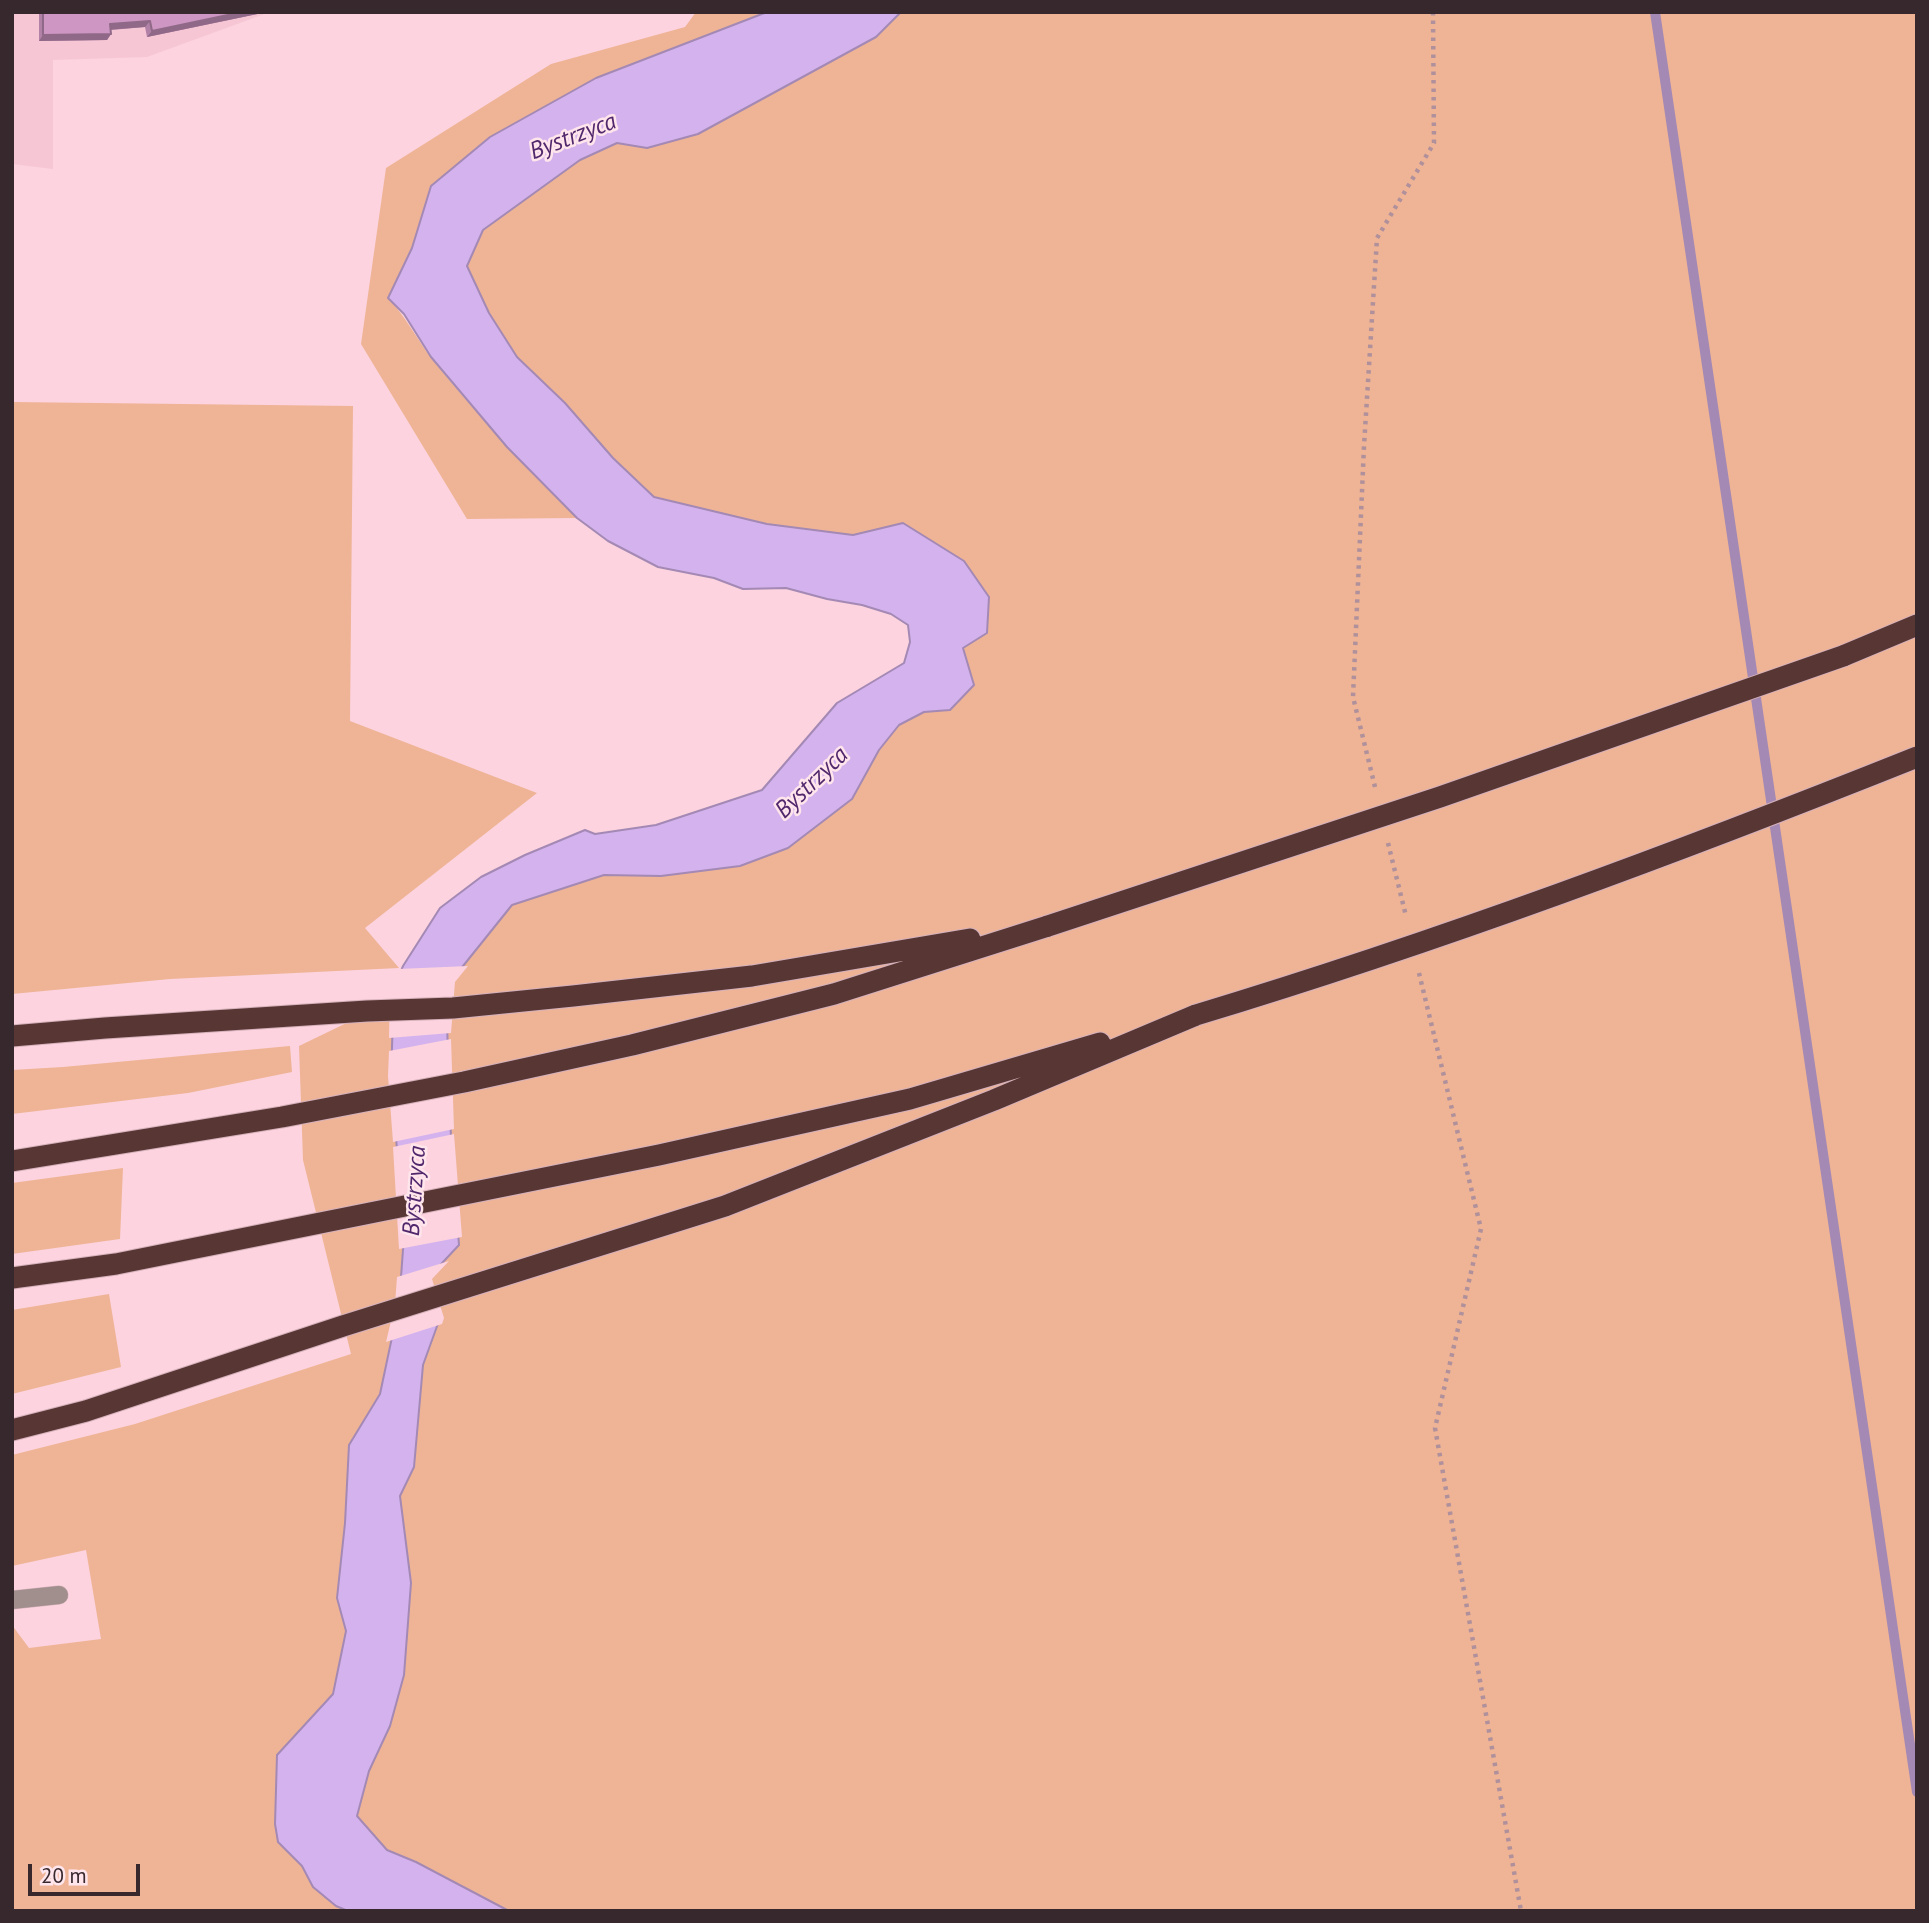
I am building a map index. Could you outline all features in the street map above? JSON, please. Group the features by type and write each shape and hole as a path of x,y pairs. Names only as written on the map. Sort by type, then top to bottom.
{"highway":[{"path":"12,1161 301,1114 464,1082 632,1045 834,994 1440,797 1843,656 1917,625"},
{"path":"12,1278 116,1264 659,1156 909,1098 1331,974 1515,912 1917,757"},
{"path":"12,1036 298,1015 453,1008 752,976 1048,926"},
{"path":"12,1430 119,1400 343,1326 725,1206 994,1100 1196,1015"}],"lane":[{"path":"12,1600 59,1595"}],"shaded area":[{"path":"12,12 270,12 147,57 53,60 53,169 12,164"},
{"path":"696,12 767,12 596,78 431,186 412,248 388,298 432,359 466,400 577,518 467,519 361,344 386,168 551,64 685,27"},
{"path":"901,12 1917,12 1917,1911 379,1911 435,1874 416,1862 387,1850 357,1816 369,1771 390,1726 411,1583 400,1496 414,1467 423,1365 440,1318 428,1278 451,1138 447,1024 451,981 512,905 604,875 661,876 740,866 788,848 852,799 879,750 899,725 924,712 950,710 903,523 853,535 767,524 654,497 613,458 565,403 517,357 489,313 467,267 483,230 580,160 617,143 647,148 876,37"},
{"path":"12,402 353,406 350,721 537,793 365,928 399,968 170,979 12,994"},
{"path":"394,1000 391,1076 404,1236 399,1304 380,1394 349,1445 345,1523 337,1598 346,1631 333,1694 277,1755 278,1842 302,1866 313,1887 336,1906 348,1911 12,1911 12,1625 29,1648 101,1639 86,1550 12,1566 12,1455 135,1424 351,1354 303,1160 299,1046"},
{"path":"290,1046 292,1072 188,1093 12,1114 12,1070"},
{"path":"123,1168 120,1239 12,1254 12,1183"},
{"path":"109,1294 121,1367 12,1394 12,1310"}],"water":[{"name":"Bystrzyca","path":"767,12 901,12 876,37 698,134 647,148 617,143 580,160 483,230 467,266 489,313 517,357 565,403 613,458 654,497 767,524 853,535 903,523 964,561 989,597 987,633 963,648 974,685 950,710 924,712 899,725 879,750 852,799 788,848 740,866 661,876 604,875 512,905 451,981 447,1024 451,1138 459,1245 428,1278 440,1318 423,1365 414,1467 400,1496 411,1583 404,1675 390,1726 369,1771 357,1816 387,1850 416,1862 509,1911 348,1911 336,1906 313,1887 302,1866 278,1842 275,1824 277,1755 333,1694 346,1631 337,1598 345,1523 349,1445 380,1394 399,1304 404,1236 391,1076 394,988 403,966 440,908 481,877 525,855 585,830 595,834 656,825 762,790 837,703 904,663 910,642 908,625 891,614 786,588 743,589 714,578 658,567 608,541 577,518 507,447 431,357 404,314 388,298 412,248 431,186 490,137 596,78"}],"pier":[{"path":"468,966 455,982 451,1033 389,1038 390,988 398,969"},
{"path":"451,1039 454,1129 393,1142 389,1051"},
{"path":"454,1134 462,1237 399,1249 393,1147"},
{"path":"449,1261 432,1279 444,1318 442,1324 386,1342 395,1304 397,1277"}],"building":[{"path":"43,12 242,12 152,31 150,21 110,24 111,34 43,35"}],"waterway":[{"path":"1655,12 1917,1792"}]}
